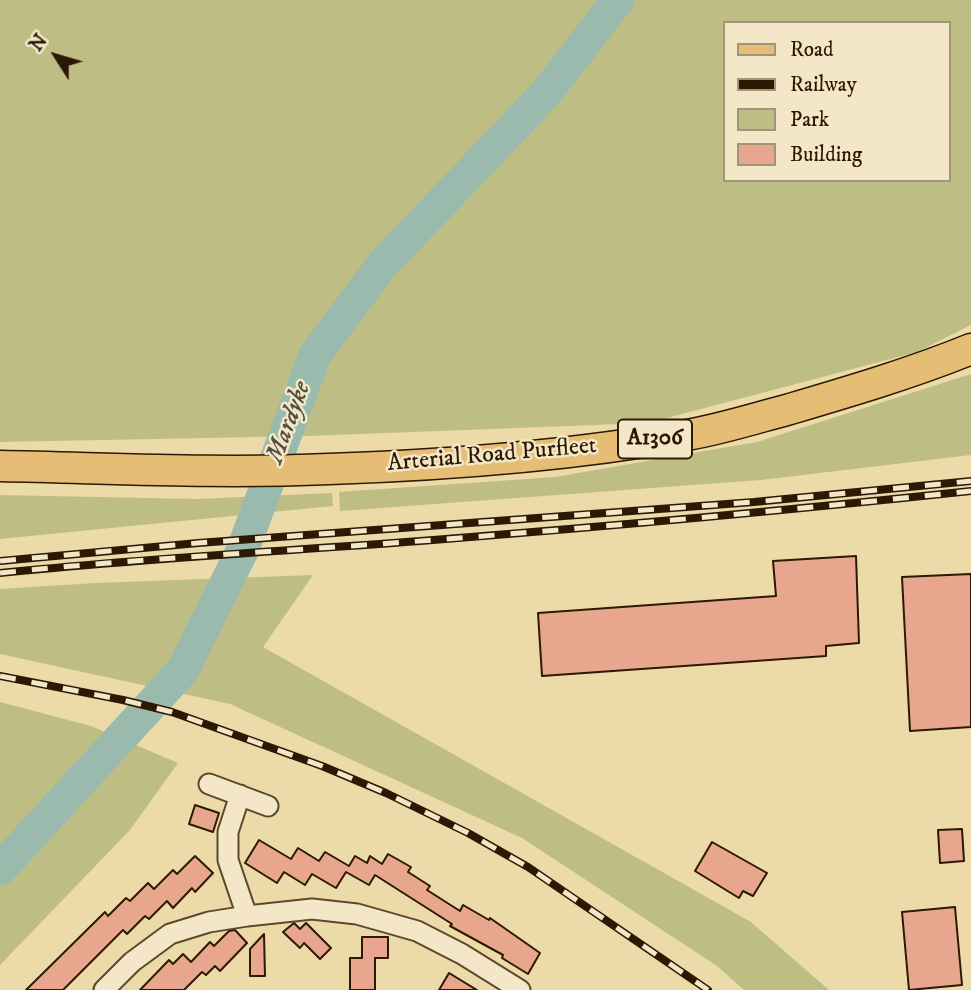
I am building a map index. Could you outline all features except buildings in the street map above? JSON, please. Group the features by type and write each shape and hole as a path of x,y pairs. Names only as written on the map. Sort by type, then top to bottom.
{"main road":[{"name":"Arterial Road Purfleet","path":"0,466 327,470 564,452 689,435 848,392 971,349"}],"street":[{"path":"209,784 268,806"},
{"path":"240,795 228,832 228,860 247,916"},
{"path":"104,990 132,962 170,934 209,922 312,909 357,914 417,931 462,954 520,990"}],"green space":[{"path":"0,0 971,0 971,325 917,352 648,423 308,436 0,442"},
{"path":"971,374 971,455 761,480 340,511 339,492 555,477 757,442"},
{"path":"332,493 333,506 0,539 0,495 197,499"},
{"path":"313,575 263,647 751,922 829,990 744,990 717,966 522,838 230,704 0,654 0,589"},
{"path":"0,702 91,726 178,763 130,830 0,965"}],"waterway":[{"name":"Mardyke","path":"0,869 183,670 243,549 315,355 382,265 546,93 618,0"}],"railway":[{"path":"0,561 198,543 754,502 971,481"},
{"path":"0,573 568,529 971,491"},
{"path":"0,676 172,712 322,766 386,793 468,833 528,867 708,990"}]}
